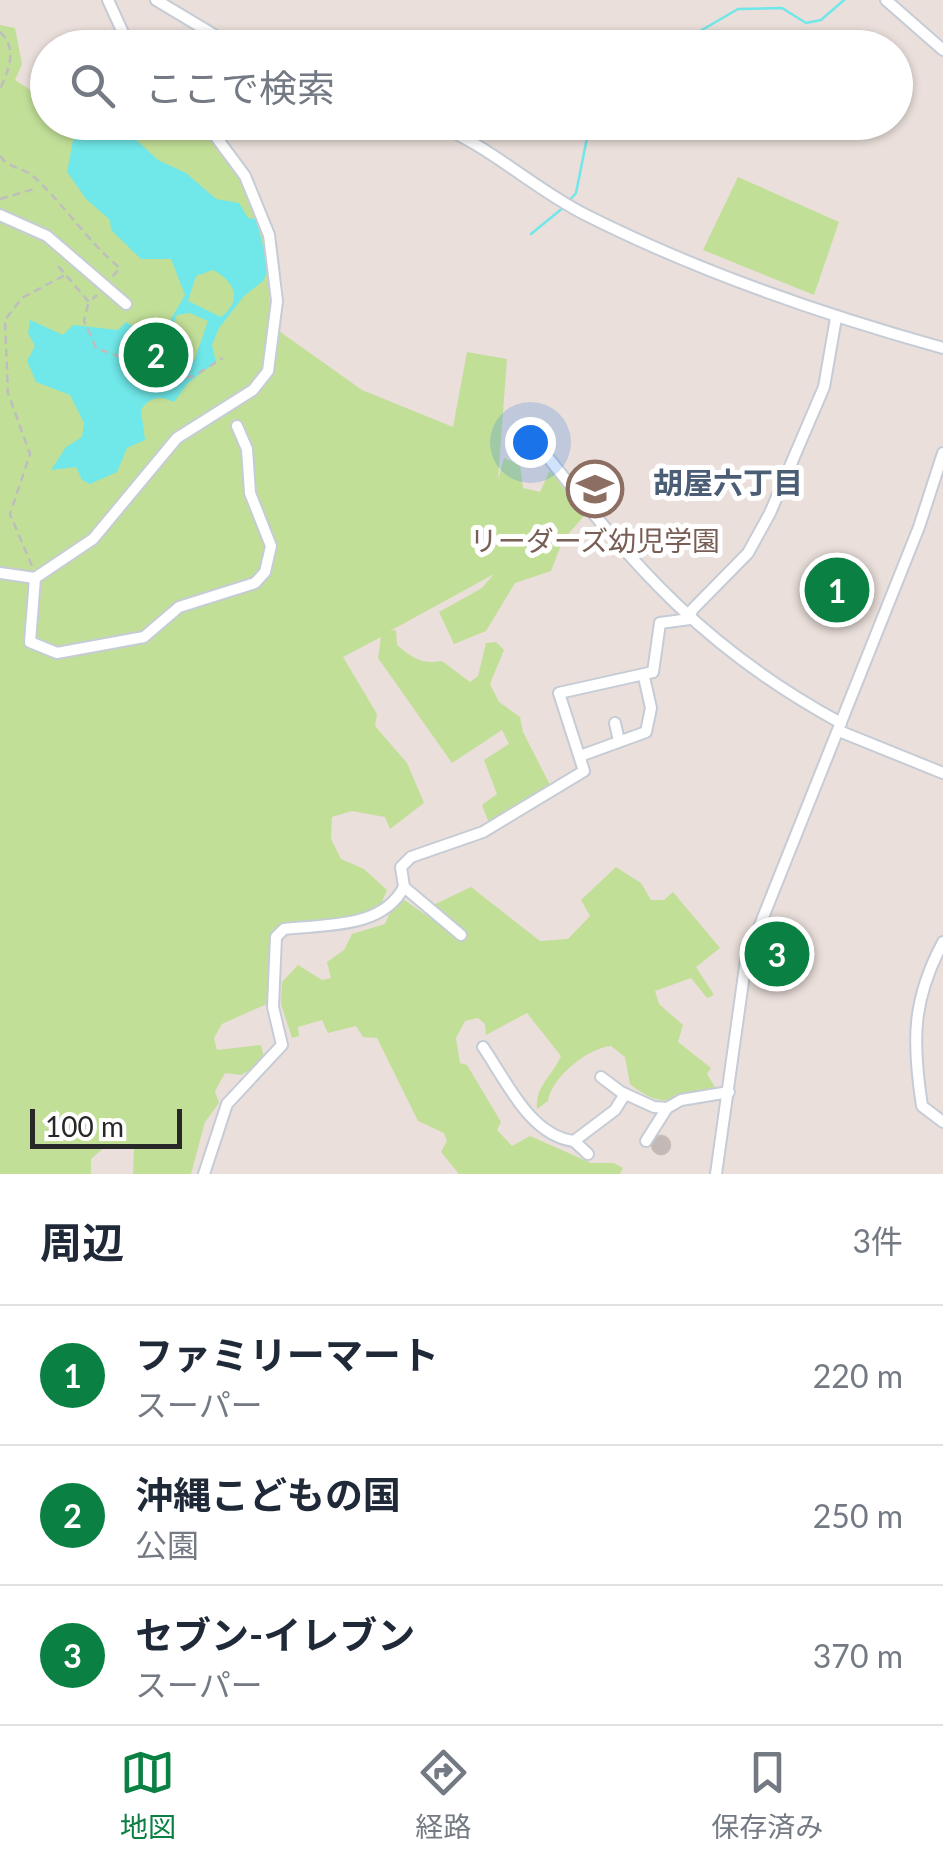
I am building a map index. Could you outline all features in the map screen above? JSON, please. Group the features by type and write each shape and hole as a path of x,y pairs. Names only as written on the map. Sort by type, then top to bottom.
{"street":[{"path":"108,0 122,30"},
{"path":"156,0 206,30"},
{"path":"886,0 943,50"},
{"path":"0,573 34,578 93,539 177,438 253,390 268,371 277,302 269,235 245,176 218,140"},
{"path":"465,140 572,208 672,255 836,318 943,348"},
{"path":"0,216 47,236 126,304"},
{"path":"690,619 692,610 748,553 770,513 824,387 836,318"},
{"path":"34,578 30,642 57,653 144,637 180,608 255,583 266,572 271,546 250,493 247,448 237,426"},
{"path":"543,451 631,562 690,619 782,689 840,727 943,773"},
{"path":"716,1174 746,960 919,527 943,453"},
{"path":"204,1174 227,1104 282,1045 273,1008 276,937 284,929 371,918 394,905 404,887 401,867 411,857 483,832 584,771 559,694 653,672 660,623 690,619"},
{"path":"580,756 646,732 650,724 644,677"},
{"path":"614,722 619,742"},
{"path":"404,887 462,935"},
{"path":"943,942 927,972 914,1030 922,1106 943,1122"},
{"path":"483,1047 539,1126 559,1139 574,1141 588,1154"},
{"path":"601,1077 625,1094 667,1108"},
{"path":"646,1142 667,1108 681,1100 729,1092"},
{"path":"574,1141 615,1110 625,1094"}],"path":[{"path":"0,32 11,56 0,89"},
{"path":"0,156 6,165 35,178 93,246 120,268 89,302 84,320 96,348 179,379 194,376 223,358"},
{"path":"0,199 34,189"},
{"path":"58,266 89,302"},
{"path":"34,578 10,514 30,454 8,392 5,320 22,298 67,274"}],"green space":[{"path":"0,25 15,28 22,64 15,80 30,90 30,140 215,140 230,154 263,224 272,326 362,390 453,427 467,352 507,359 498,480 504,458 520,465 523,488 540,492 550,470 584,516 563,540 551,571 515,583 486,631 454,644 439,612 482,588 494,574 390,631 396,630 397,645 413,657 442,661 470,682 478,676 486,643 496,642 504,650 490,684 499,702 520,717 523,732 551,787 489,823 482,805 497,794 484,760 509,744 502,730 452,763 378,658 381,637 343,657 377,714 375,726 407,763 424,803 390,829 385,817 352,811 332,817 331,839 341,859 364,869 387,890 375,918 309,923 273,934 269,1003 222,1024 214,1038 217,1050 261,1045 265,1062 241,1075 225,1073 215,1091 219,1103 205,1122 191,1174 133,1174 134,1148 108,1144 91,1159 91,1174 0,1174"},
{"path":"738,177 839,222 814,295 703,250"},
{"path":"616,867 641,883 651,900 664,900 673,892 720,948 696,967 714,995 707,998 691,978 655,991 659,1004 683,1025 678,1042 711,1068 707,1074 715,1087 671,1100 652,1098 630,1084 625,1057 611,1046 573,1065 556,1082 548,1101 537,1109 542,1087 561,1056 527,1013 486,1035 485,1024 478,1018 465,1021 456,1038 460,1063 467,1065 501,1122 497,1130 512,1146 530,1136 591,1163 614,1163 623,1168 620,1174 459,1174 441,1152 447,1141 444,1133 418,1121 377,1038 363,1037 356,1026 328,1033 322,1020 298,1027 299,1036 292,1038 281,1004 282,982 298,965 322,980 331,978 327,962 344,950 352,934 385,924 397,895 462,940 431,906 471,887 540,941 568,939 590,916 581,900"}],"water":[{"path":"73,140 136,140 158,160 186,173 216,199 239,203 248,218 256,219 269,269 263,281 244,296 219,328 212,345 216,362 188,383 174,402 160,398 148,402 141,410 145,440 127,448 117,472 90,484 82,480 76,467 51,470 66,447 82,437 84,423 70,395 36,382 27,361 35,346 28,333 30,320 63,335 73,325 118,330 126,322 144,332 158,333 164,331 185,295 171,259 141,259 111,230 110,220 86,199 67,172","holes":["213,270 227,280 234,298 221,317 188,301 196,276","190,313 208,321 194,361 187,360 168,335 177,315"]}],"building":[{"path":"661,1136 670,1145 661,1154 652,1145"}],"waterway":[{"path":"702,30 738,9 782,8 806,23 821,20 844,0"},
{"path":"569,201 576,193 587,140"},
{"path":"531,234 564,207"}],"place":[{"name":"沖縄こどもの国","path":"156,355"},
{"name":"リーダーズ幼児学園","path":"595,489"},
{"name":"ファミリーマート","path":"837,590"},
{"name":"セブン-イレブン","path":"777,954"}],"district":[{"name":"胡屋六丁目","path":"728,482"}]}
